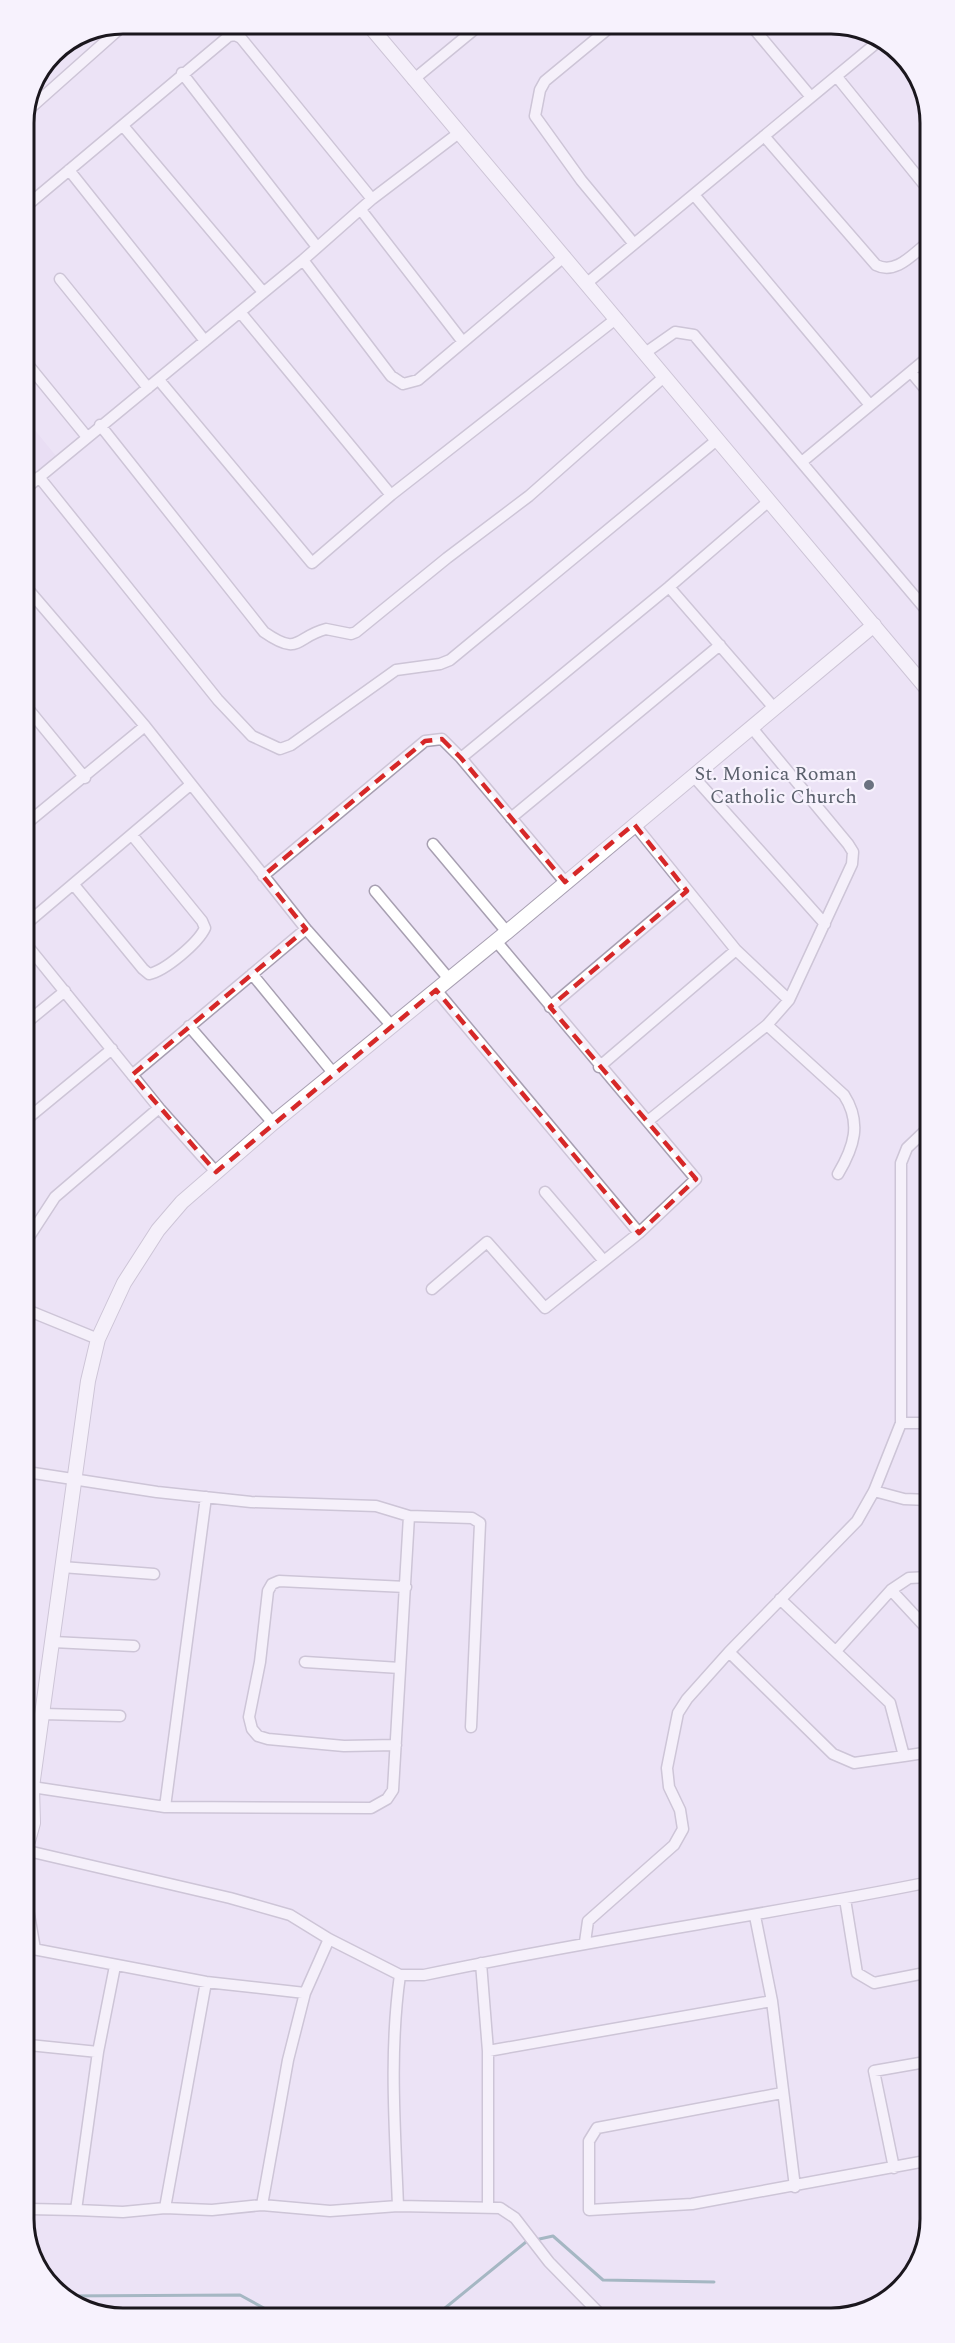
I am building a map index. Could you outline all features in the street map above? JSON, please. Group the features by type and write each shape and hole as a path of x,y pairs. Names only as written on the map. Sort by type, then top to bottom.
{"street":[{"path":"376,34 920,681"},
{"path":"413,80 469,34"},
{"path":"38,102 112,35"},
{"path":"601,35 545,81 540,90 535,116 581,180 634,244"},
{"path":"759,35 811,97"},
{"path":"35,199 124,127 182,73 229,36 238,36 372,199"},
{"path":"587,283 695,196 874,46"},
{"path":"182,73 317,247"},
{"path":"837,77 920,180"},
{"path":"124,127 263,292"},
{"path":"35,481 303,260 372,199 460,132"},
{"path":"764,136 876,265 881,268 895,267 920,248"},
{"path":"69,170 205,341"},
{"path":"695,196 870,405"},
{"path":"361,210 463,342"},
{"path":"303,260 397,382 403,384 418,380 565,256"},
{"path":"60,279 148,388"},
{"path":"240,312 392,495"},
{"path":"159,380 312,563 392,495 617,318"},
{"path":"645,353 675,332 694,335 803,461 920,603"},
{"path":"803,461 920,365"},
{"path":"911,372 920,383"},
{"path":"35,373 87,437"},
{"path":"100,425 264,632 292,645 300,644 326,629 356,632 447,558 529,496 665,376"},
{"path":"39,477 218,700 252,736 280,748 291,745 396,670 440,664 450,660 718,439"},
{"path":"461,758 669,587 769,501"},
{"path":"669,587 775,709"},
{"path":"35,602 145,726 306,929 391,1025"},
{"path":"34,1757 37,1720 53,1642 88,1381 98,1339 124,1283 158,1230 182,1202 216,1172 241,1154 273,1123 694,777 874,625"},
{"path":"511,818 720,645"},
{"path":"35,717 85,778"},
{"path":"35,816 85,778 145,726"},
{"path":"648,1121 767,1025 789,1000 852,864 853,852 752,728"},
{"path":"263,876 425,741 442,739 461,758 565,882"},
{"path":"694,777 825,924"},
{"path":"35,917 190,784"},
{"path":"634,824 736,950 789,1000"},
{"path":"74,885 149,974 173,960 205,928 132,835"},
{"path":"432,1289 487,1242 545,1308 639,1233 696,1179 550,1007 502,936 433,844"},
{"path":"375,891 449,980"},
{"path":"550,1007 687,891"},
{"path":"132,1075 306,929"},
{"path":"599,1067 736,950"},
{"path":"35,954 159,1108 216,1172"},
{"path":"252,974 334,1074"},
{"path":"435,990 639,1233"},
{"path":"35,1016 65,991"},
{"path":"767,1025 844,1095 852,1108 855,1137 838,1174"},
{"path":"189,1026 273,1123"},
{"path":"35,1113 112,1049"},
{"path":"34,1229 55,1197 159,1108"},
{"path":"585,1942 588,1921 674,1845 683,1829 680,1810 669,1787 667,1767 678,1713 687,1699 729,1652 857,1521 874,1491 901,1424 901,1163 907,1148 920,1136"},
{"path":"545,1192 604,1261"},
{"path":"34,1313 98,1339"},
{"path":"901,1424 920,1423"},
{"path":"34,1473 251,1502 376,1506 409,1516 472,1518 480,1523 471,1727"},
{"path":"874,1491 904,1499 920,1500"},
{"path":"165,1807 206,1497"},
{"path":"34,1787 165,1807 371,1808 387,1799 393,1790 409,1516"},
{"path":"62,1567 154,1574"},
{"path":"836,1651 891,1590 909,1578 920,1577"},
{"path":"396,1745 344,1746 268,1739 258,1736 252,1729 249,1718 260,1662 268,1591 272,1584 279,1581 406,1587"},
{"path":"891,1590 920,1621"},
{"path":"780,1599 890,1703 904,1756"},
{"path":"53,1642 134,1646"},
{"path":"729,1652 833,1754 854,1763 920,1754"},
{"path":"305,1662 400,1668"},
{"path":"37,1720 120,1716"},
{"path":"34,1852 230,1898 291,1915 329,1939 400,1975 424,1975 585,1942 755,1916 920,1884"},
{"path":"844,1899 857,1973 874,1983 920,1974"},
{"path":"755,1916 771,2001 795,2187"},
{"path":"262,2205 288,2060 305,1993 329,1939"},
{"path":"34,1948 206,1982 305,1993"},
{"path":"482,1963 488,2051 488,2206"},
{"path":"76,2210 98,2052 115,1966"},
{"path":"398,2206 393,2090 395,2013 400,1975"},
{"path":"165,2208 206,1982"},
{"path":"488,2051 771,2001"},
{"path":"34,2046 98,2052"},
{"path":"894,2168 874,2071 920,2063"},
{"path":"782,2093 597,2128 589,2141 589,2210 692,2204 920,2162"},
{"path":"34,2209 123,2212 165,2208 212,2210 262,2205 330,2211 398,2206 500,2208 515,2218 537,2246 595,2308"}],"highlighted area":[{"path":"442,739 461,758 565,882 634,824 687,891 550,1007 696,1179 639,1233 436,990 216,1172 132,1075 306,929 263,876 425,741"}],"shaded area":[{"path":"35,430 61,462 35,485"}],"waterway":[{"path":"445,2308 526,2242 553,2236 603,2280 714,2282"},
{"path":"77,2296 240,2295 264,2308"}],"place":[{"name":"St. Monica Roman Catholic Church","path":"869,785"}]}
